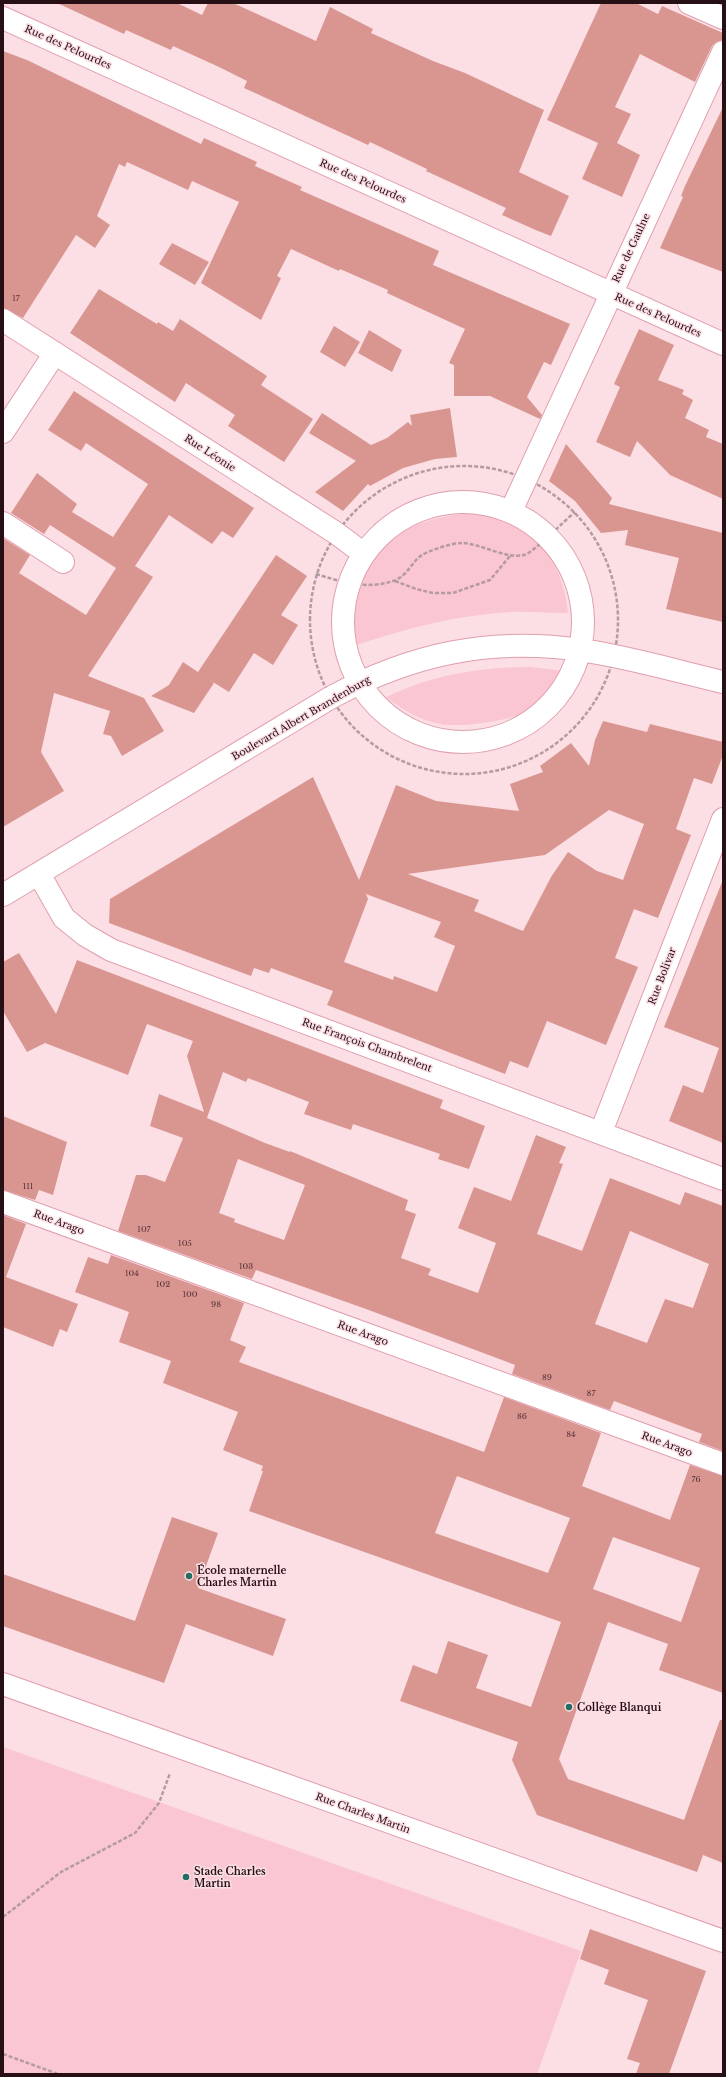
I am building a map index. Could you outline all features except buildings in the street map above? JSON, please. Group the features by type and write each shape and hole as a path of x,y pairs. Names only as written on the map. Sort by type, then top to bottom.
{"street":[{"path":"689,3 723,18"},
{"name":"Rue des Pelourdes","path":"3,18 723,344"},
{"name":"Rue de Gaulne","path":"511,511 610,293 723,52"},
{"name":"Rue Léonie","path":"3,320 336,534 364,554"},
{"path":"3,432 55,353"},
{"path":"457,501 485,503 511,511 536,526 547,536 564,554 575,576 582,600 584,625 581,650 572,674 558,696 540,715 518,729 494,738 468,742 442,740 417,733 394,720 375,703 359,682 350,664 343,631 344,604 348,584 364,554 382,533 404,517 430,506 457,501"},
{"path":"3,523 62,562"},
{"name":"Boulevard Albert Brandenburg","path":"3,895 330,698 359,682 411,662 440,653 468,649 524,645 581,650 615,656 723,682"},
{"name":"Rue Bolivar","path":"601,1132 723,819"},
{"name":"Rue François Chambrelent","path":"39,874 64,918 85,935 111,950 601,1132 723,1180"},
{"name":"Rue Arago","path":"3,1202 723,1464"},
{"name":"Rue Charles Martin","path":"3,1684 723,1941"}],"path":[{"path":"474,466 500,471 526,479 543,488 575,512 589,529 601,548 614,582 619,612 615,656 604,687 590,710 563,740 535,758 504,770 471,775 437,773 405,763 375,747 350,725 330,698 317,669 312,651 309,625 310,599 316,574 324,553 336,534 353,513 373,496 396,482 421,472 447,467 474,466"},
{"path":"316,574 348,584 371,586 394,581 410,570 421,556 461,543 498,551 510,556 526,555 542,544 547,536 575,512"},
{"path":"394,581 416,590 433,593 453,593 490,580 510,556"},
{"path":"3,1917 61,1872 135,1833 159,1803 181,1747"},
{"path":"3,2054 58,2074"}],"shaded area":[{"path":"479,512 501,514 518,522 540,543 549,555 562,583 568,613 517,612 470,616 430,624 354,646 353,609 356,587 372,556 384,543 413,526 445,517"},
{"path":"511,667 530,667 564,671 562,686 552,699 536,708 516,716 495,721 474,724 441,724 412,714 386,697 420,683 456,674"},
{"name":"Stade Charles Martin","path":"3,1747 581,1951 537,2074 3,2074"}],"place":[{"name":"École maternelle Charles Martin","path":"189,1576"},
{"name":"Collège Blanqui","path":"569,1707"},
{"name":"Stade Charles Martin","path":"186,1877"}]}
